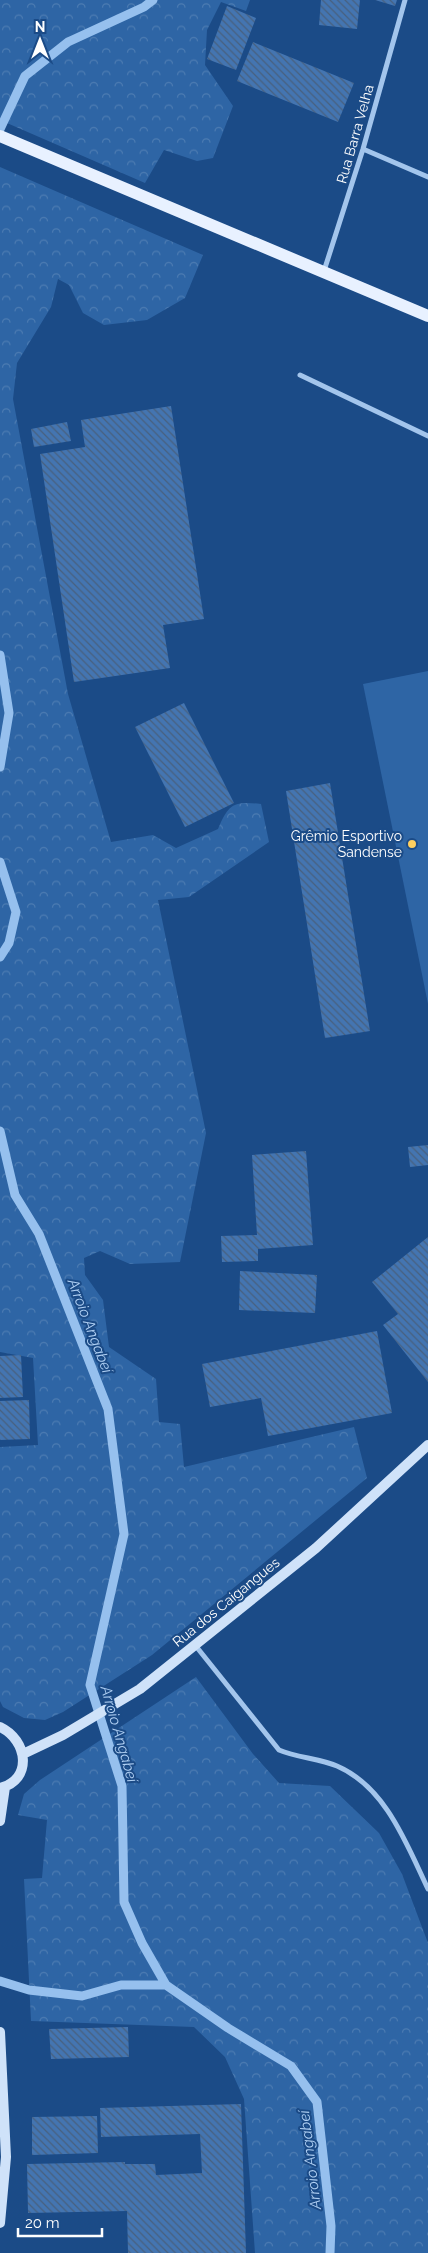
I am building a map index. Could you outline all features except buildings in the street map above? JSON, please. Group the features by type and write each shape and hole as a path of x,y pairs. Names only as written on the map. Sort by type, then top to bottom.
{"main road":[{"path":"0,136 323,274 428,316"}],"street":[{"name":"Rua Barra Velha","path":"323,274 363,149 404,0"},
{"path":"363,149 428,177"},
{"path":"300,375 428,436"},
{"name":"Rua dos Caigangues","path":"23,1754 63,1734 140,1689 316,1548 428,1445"},
{"path":"195,1645 279,1750 295,1756 317,1759 339,1767 366,1785 395,1821 428,1889"},
{"path":"0,1727 10,1732 19,1742 23,1754 22,1767 16,1779 2,1788 0,1821"},
{"path":"0,2032 6,2157 0,2222"}],"green space":[{"path":"0,0 250,0 246,11 221,2 207,30 205,65 233,106 213,158 197,161 164,150 145,183 0,120"},
{"path":"0,167 203,255 185,298 147,320 104,325 83,313 69,285 58,279 51,307 17,363 13,399 68,694 111,842 153,835 176,848 218,829 229,809 244,803 261,804 269,842 189,897 158,900 206,1133 180,1262 130,1264 100,1251 84,1258 85,1275 103,1300 109,1347 156,1379 159,1422 180,1424 184,1467 354,1427 367,1478 152,1655 63,1712 45,1720 24,1718 3,1707 0,1701 0,1447 38,1445 33,1358 0,1352"},
{"name":"Grêmio Esportivo Sandense","path":"428,671 428,1004 363,684"},
{"path":"196,1677 253,1754 279,1783 330,1786 379,1833 402,1874 428,1943 428,2253 255,2253 244,2099 225,2057 194,2027 31,2021 24,1879 42,1878 47,1820 18,1815 24,1794 40,1780"}],"waterway":[{"name":"Arroio Angabeí","path":"0,129 25,76 68,42 144,7 153,0"},
{"name":"Arroio Angabeí","path":"0,655 9,713 0,767"},
{"name":"Arroio Angabeí","path":"0,862 16,912 9,943 0,957"},
{"name":"Arroio Angabeí","path":"0,1131 15,1195 39,1234 108,1409 124,1534 90,1685 122,1786 124,1902 142,1943 166,1985 228,2028 291,2066 317,2102 331,2226 330,2253"},
{"path":"0,1981 29,1990 82,1996 121,1985 166,1985"}],"place":[{"name":"Grêmio Esportivo Sandense","path":"412,844"}]}
